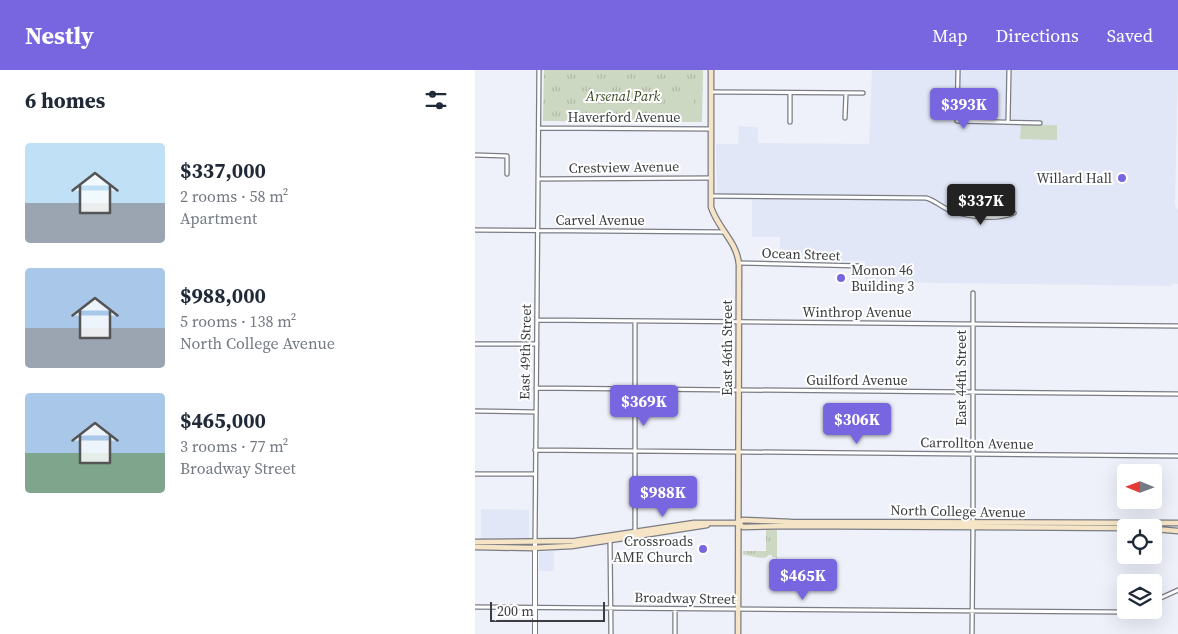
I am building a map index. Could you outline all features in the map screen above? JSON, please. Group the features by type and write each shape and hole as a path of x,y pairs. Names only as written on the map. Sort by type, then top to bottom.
{"main road":[{"name":"East 46th Street","path":"711,70 710,178 713,212 736,249 739,263 738,634"},
{"name":"North College Avenue","path":"475,542 575,541 694,523 739,523 743,520 1117,528"},
{"name":"North College Avenue","path":"973,525 1178,523"},
{"name":"North College Avenue","path":"475,547 535,548 572,546 713,524"},
{"path":"1162,530 1178,531"}],"street":[{"name":"East 49th Street","path":"535,634 539,70"},
{"path":"958,70 957,121 1040,122"},
{"path":"1008,122 1009,70"},
{"path":"711,92 863,93"},
{"path":"789,122 790,93"},
{"path":"845,118 846,93"},
{"name":"Haverford Avenue","path":"539,128 710,129"},
{"path":"475,155 507,156 507,174"},
{"name":"Crestview Avenue","path":"538,179 710,178"},
{"path":"711,196 926,198 957,213 991,217 1014,214"},
{"name":"Carvel Avenue","path":"475,230 725,232"},
{"name":"Ocean Street","path":"739,263 862,266"},
{"name":"East 44th Street","path":"972,634 973,293"},
{"name":"Winthrop Avenue","path":"537,320 1178,326"},
{"path":"635,321 635,532"},
{"path":"475,344 537,344"},
{"name":"Guilford Avenue","path":"536,388 1178,394"},
{"path":"475,411 536,412"},
{"name":"Carrollton Avenue","path":"535,450 1178,456"},
{"path":"475,474 535,474"},
{"path":"610,541 611,634"},
{"path":"1162,597 1178,590"},
{"name":"Broadway Street","path":"475,607 1117,612"},
{"path":"675,609 675,634"}],"shaded area":[{"path":"872,70 1178,70 1175,204 1178,211 1178,284 1172,284 1171,286 865,282 865,261 780,260 780,237 752,237 752,200 717,199 716,144 738,144 739,126 758,127 758,143 869,144"},
{"path":"481,509 529,510 529,538 481,540"},
{"path":"554,551 554,571 539,571 539,552"}],"green space":[{"name":"Arsenal Park","path":"544,70 703,70 702,122 543,121"},
{"path":"671,92 694,92 694,117 671,117"},
{"path":"1021,125 1057,125 1057,140 1020,139"},
{"path":"766,530 777,530 777,560 772,555 758,558 743,555 743,551 766,551"}],"place":[{"name":"Willard Hall","path":"1122,178"},
{"name":"Monon 46 Building 3","path":"841,278"},
{"name":"Crossroads AME Church","path":"703,549"}]}
